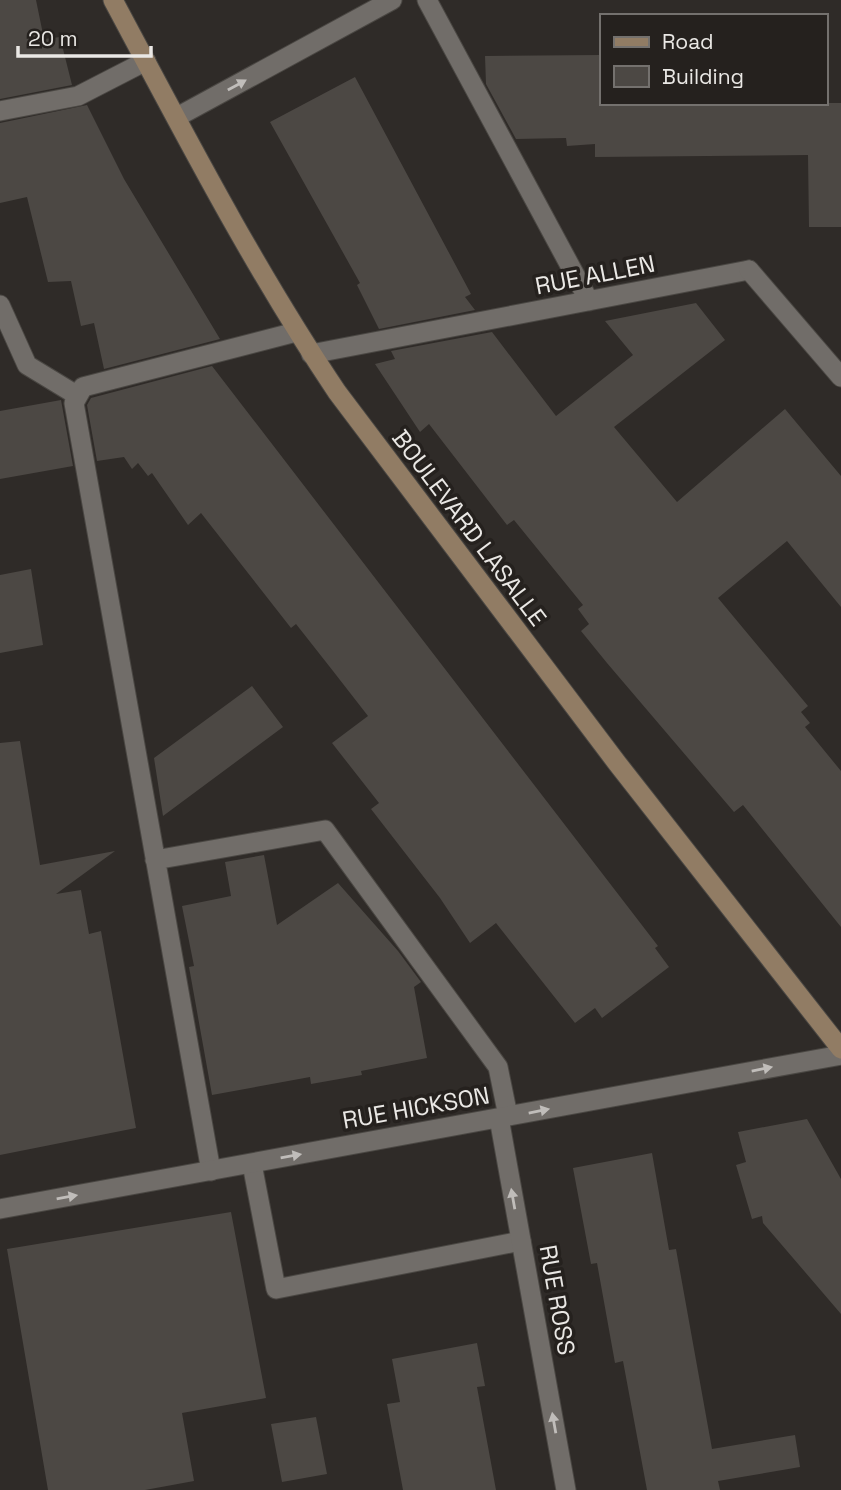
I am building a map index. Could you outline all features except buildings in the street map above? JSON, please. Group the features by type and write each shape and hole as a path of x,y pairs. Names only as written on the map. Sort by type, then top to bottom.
{"main road":[{"name":"BOULEVARD LASALLE","path":"113,0 296,332 311,354 391,468 841,1049"}],"street":[{"path":"177,117 392,0"},
{"path":"427,0 589,301"},
{"path":"0,111 78,96 146,61"},
{"name":"RUE ALLEN","path":"311,354 749,270 841,377"},
{"path":"0,305 27,365 78,396"},
{"path":"211,1171 74,403 83,387 296,332"},
{"name":"RUE ROSS","path":"155,860 325,830 498,1067 521,1241 566,1490"},
{"name":"RUE HICKSON","path":"0,1209 841,1055"},
{"path":"252,1164 276,1289 521,1241"}]}
